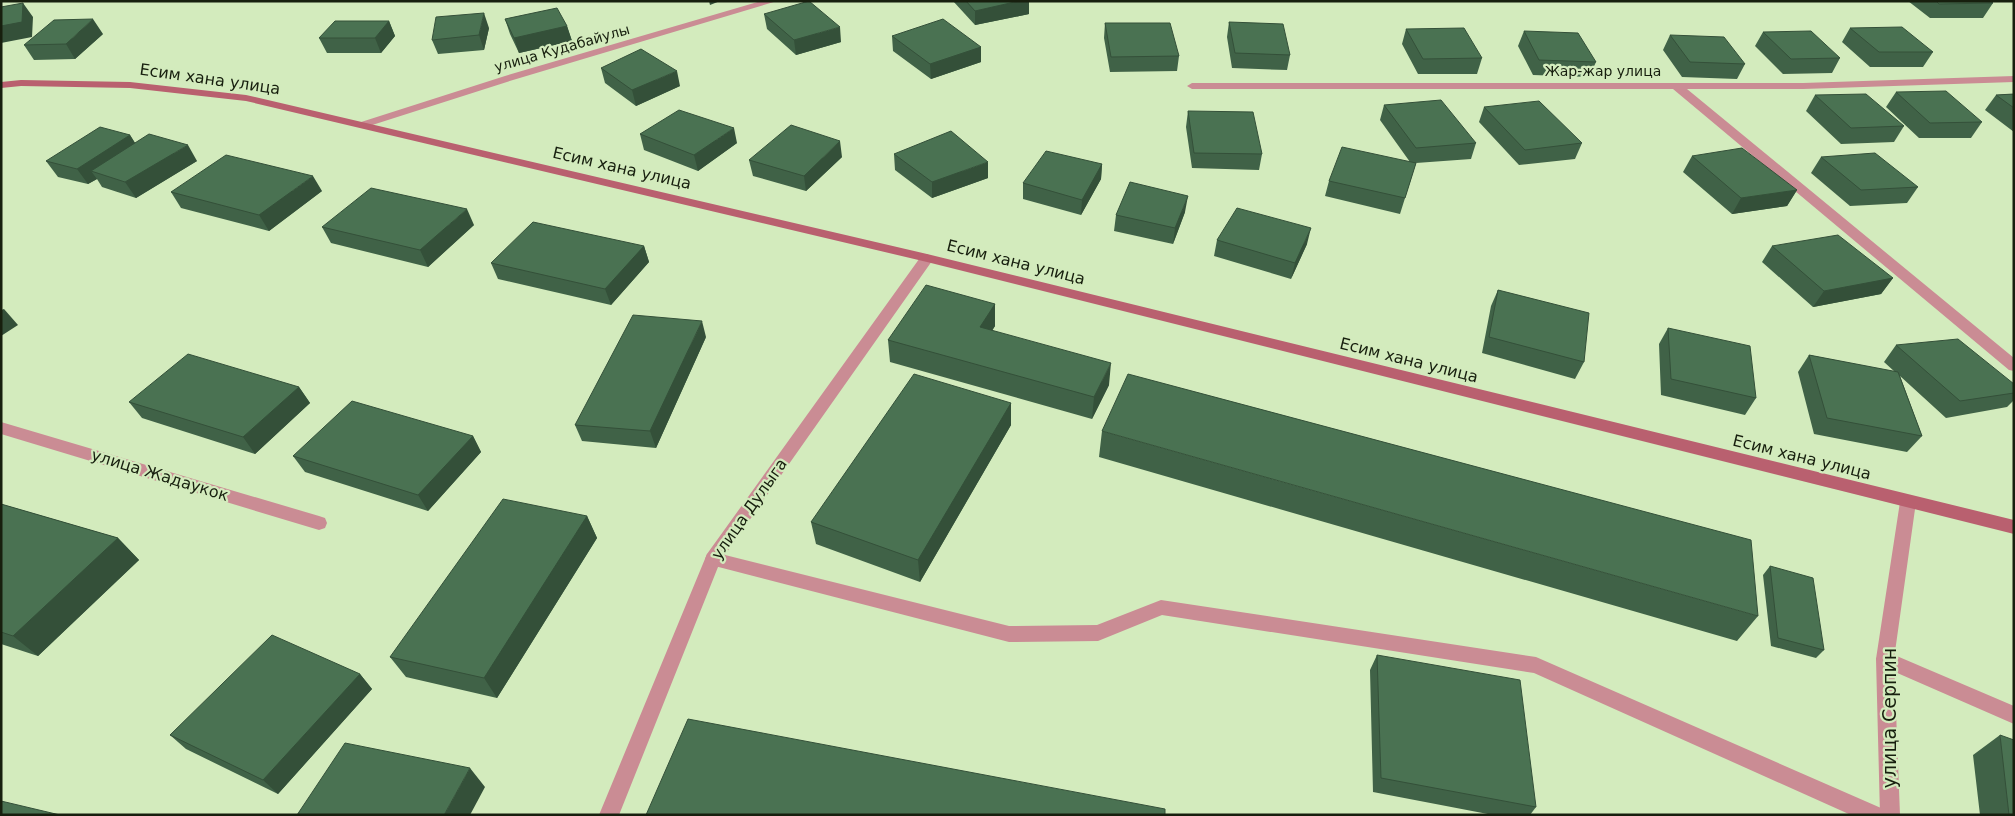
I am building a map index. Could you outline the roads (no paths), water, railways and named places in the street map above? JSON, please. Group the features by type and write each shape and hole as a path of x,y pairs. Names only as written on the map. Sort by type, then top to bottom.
{"street":[{"name":"улица Кудабайулы","path":"362,125 509,78 772,1"},
{"name":"Жар-жар улица","path":"1192,86 1803,86 2014,79"},
{"name":"Есим хана улица","path":"1,85 21,83 130,85 246,98 927,258 2014,527"},
{"path":"1676,86 2014,366"},
{"name":"улица Дулыга","path":"609,815 713,559 927,258"},
{"name":"улица Жадаукок","path":"1,428 319,523"},
{"name":"улица Серпин","path":"1890,815 1885,659 1908,502"},
{"path":"713,559 1009,634 1098,633 1162,606 1536,665 1874,815"},
{"path":"1885,659 2014,715"}]}
